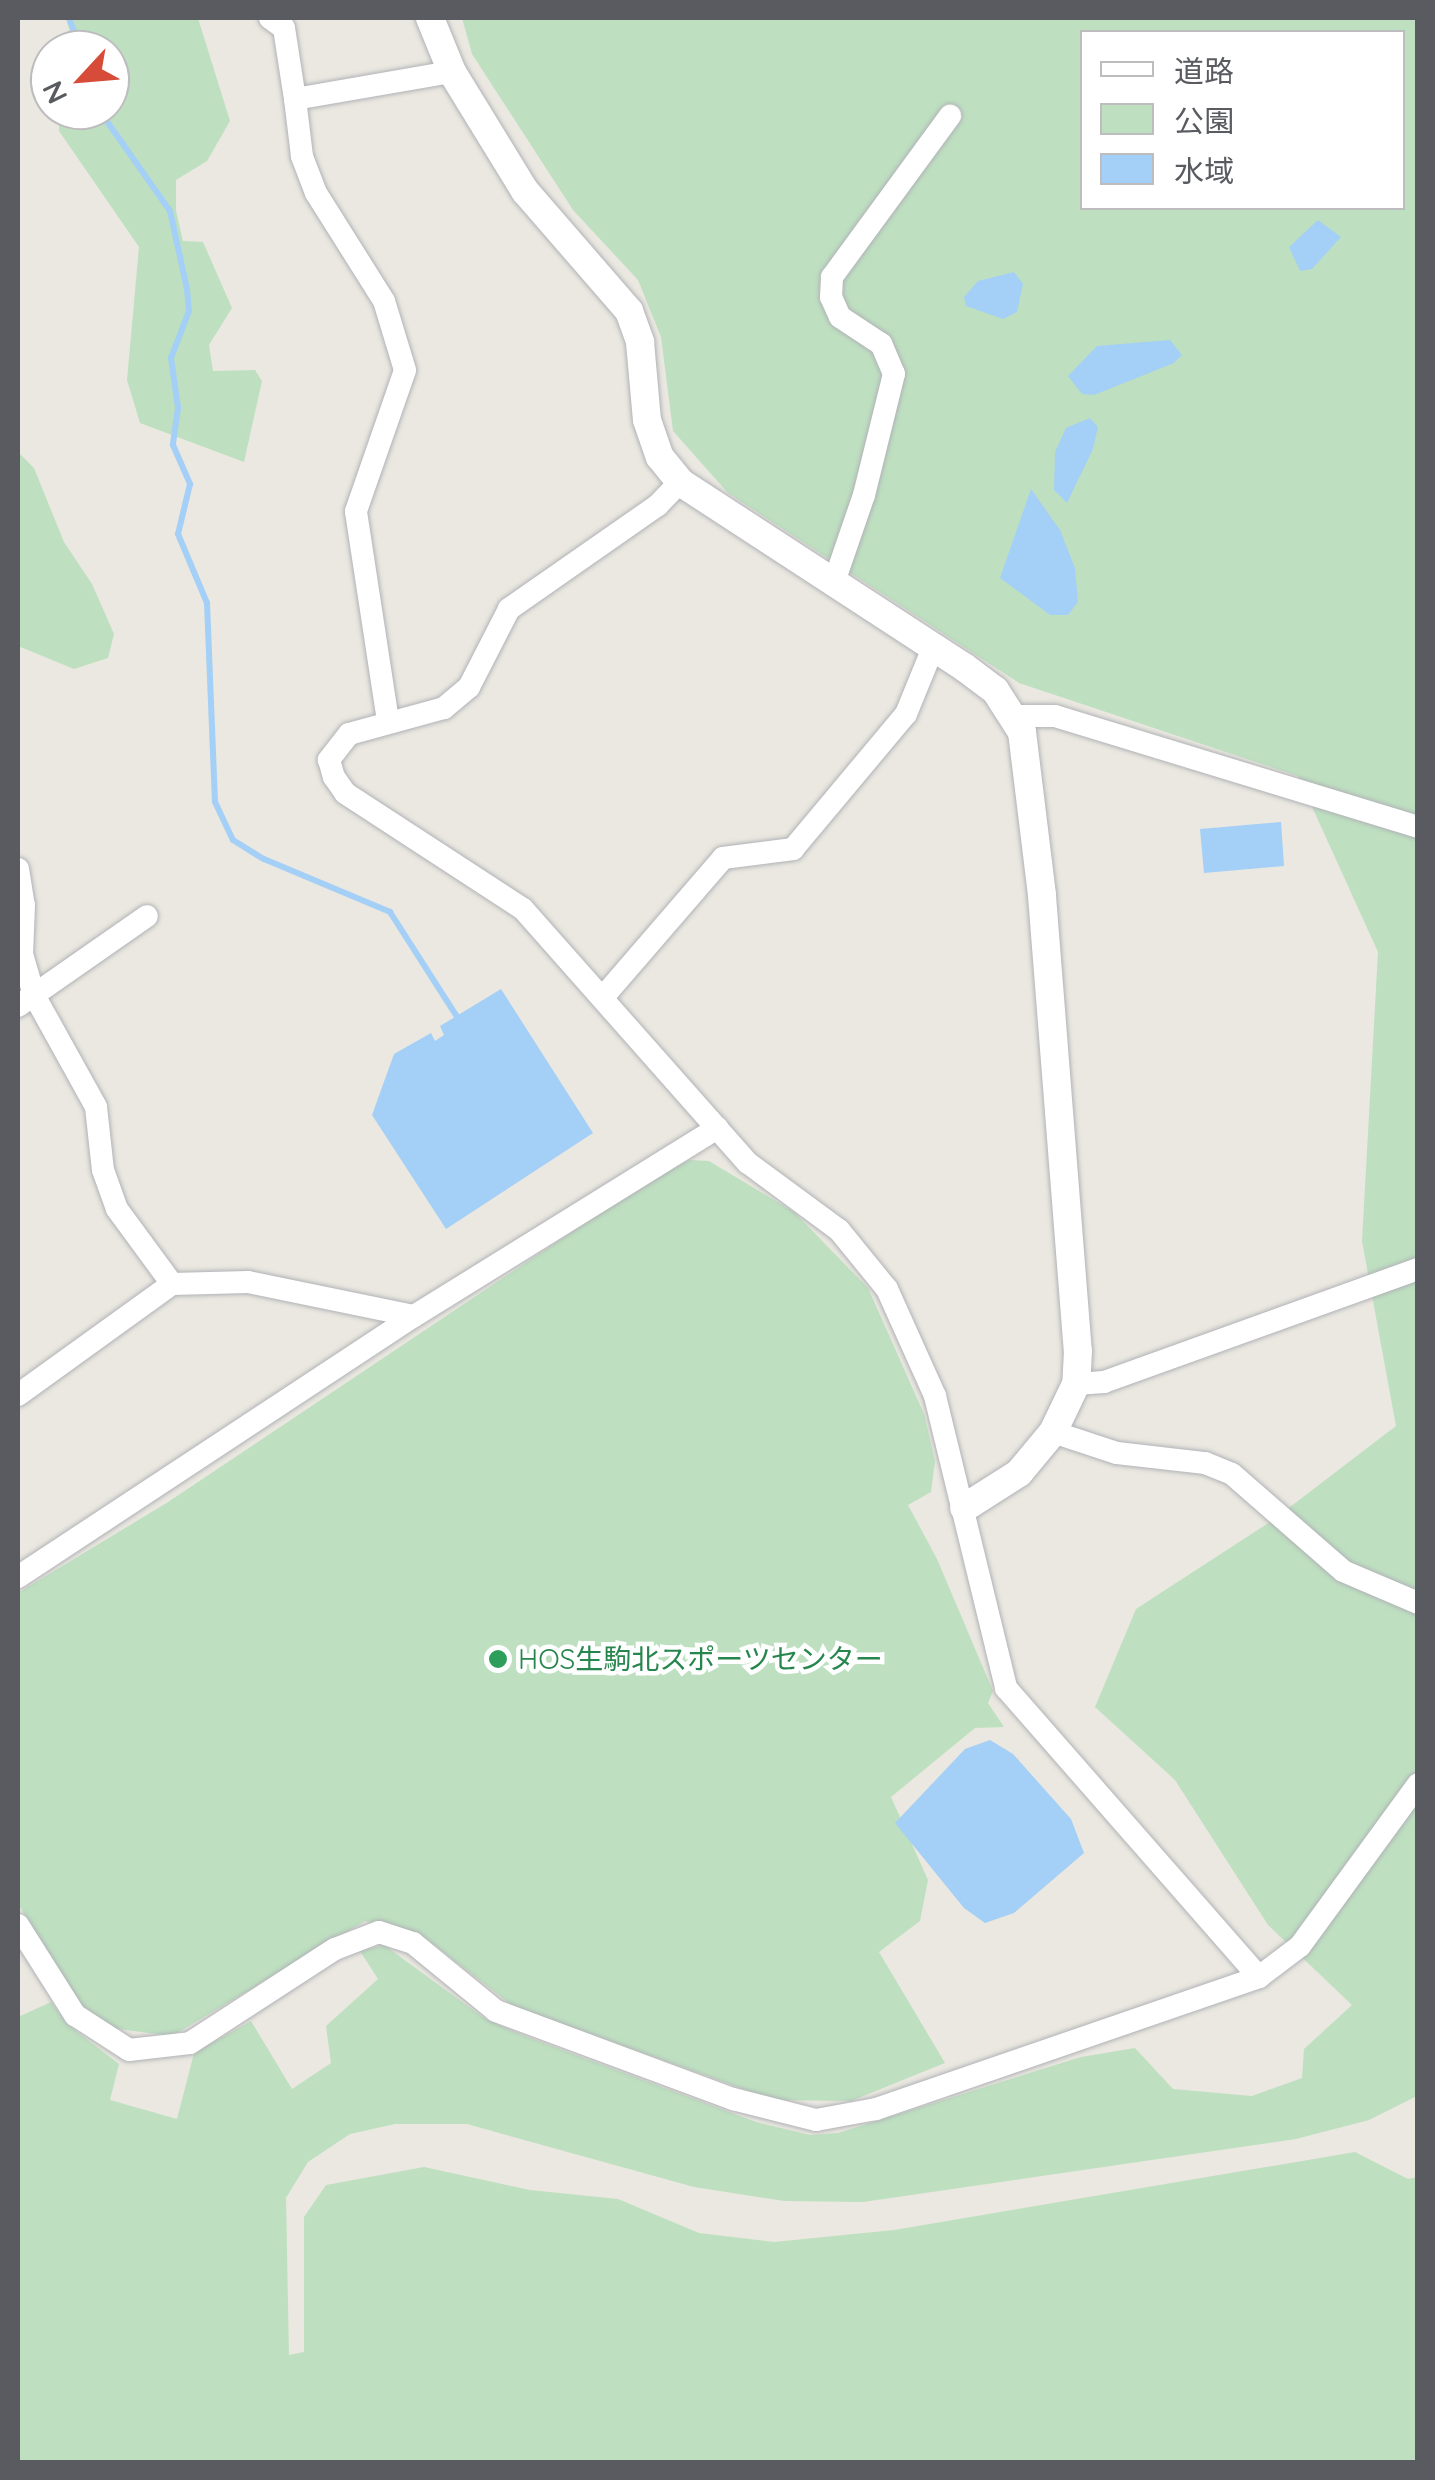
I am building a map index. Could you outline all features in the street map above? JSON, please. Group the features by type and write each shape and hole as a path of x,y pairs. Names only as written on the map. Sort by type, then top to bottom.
{"street":[{"path":"270,18 284,28 302,156 316,193 384,301 405,370 356,511 388,721"},
{"path":"430,18 452,72 524,192 629,312 640,342 646,420 660,457 680,482 995,690 1015,716 1028,754 1042,896 1073,1272 1076,1384 1053,1432 1018,1473 964,1508"},
{"path":"295,99 452,72"},
{"path":"833,585 864,495 894,374 881,344 840,317 830,297 832,277 950,116"},
{"path":"680,482 658,505 509,609 468,687 444,708 388,721 337,745 329,760 345,794 494,884 604,996 748,1164 839,1230 887,1289 935,1396 1006,1688 1260,1977"},
{"path":"604,996 723,858 793,848 906,714 933,648"},
{"path":"1015,716 1055,716 1418,827"},
{"path":"18,869 24,905 22,954 26,1000 96,1107 103,1170 117,1208 172,1284"},
{"path":"26,1000 146,916"},
{"path":"18,1576 414,1316 716,1128"},
{"path":"1076,1384 1141,1369 1418,1269"},
{"path":"22,1383 172,1284 248,1282 414,1316"},
{"path":"1053,1432 1117,1453 1205,1463 1232,1474 1343,1571 1418,1602"},
{"path":"18,1925 75,2016 130,2050 190,2043 335,1950 379,1932 413,1943 496,2011 733,2099 816,2120 876,2109 1260,1977 1300,1946 1418,1784"}],"green space":[{"path":"66,18 198,18 230,121 207,161 176,180 176,211 183,241 203,242 232,308 209,345 213,371 255,370 262,381 244,462 140,423 127,380 139,247 59,131 130,130 130,30 69,30"},
{"path":"462,18 1417,18 1417,2096 1369,2120 1296,2139 863,2202 784,2201 694,2187 467,2124 395,2124 350,2134 308,2162 286,2198 289,2355 304,2352 304,2217 326,2185 424,2167 530,2190 618,2199 699,2233 774,2242 894,2230 1355,2152 1408,2179 1417,2177 1417,2462 18,2462 18,2017 51,2002 67,2024 119,2064 110,2100 177,2119 194,2053 251,2021 292,2089 331,2063 326,2026 378,1979 360,1951 384,1945 484,2018 522,2035 756,2122 810,2135 838,2133 1081,2057 1135,2048 1173,2089 1252,2096 1302,2078 1304,2049 1352,2005 1268,1925 1175,1780 1095,1707 1136,1609 1273,1520 1396,1426 1362,1241 1378,952 1298,776 1019,683 728,493 673,431 661,337 638,280 573,210 472,54"},
{"path":"18,452 34,468 64,542 92,584 114,634 108,658 74,669 18,646"},
{"name":"HOS生駒北スポーツセンター","path":"690,1160 709,1161 794,1212 868,1288 924,1414 935,1461 931,1492 908,1505 937,1559 993,1691 988,1703 1004,1727 975,1728 891,1797 928,1880 920,1921 879,1952 945,2063 851,2101 774,2100 513,2006 424,1937 365,1921 172,2036 111,2028 84,2009 18,1904 18,1593 168,1502 663,1171"}],"water":[{"path":"1318,220 1341,237 1312,269 1300,271 1289,247"},
{"path":"1014,272 1023,284 1017,312 1003,319 966,306 964,297 978,281"},
{"path":"1170,340 1182,355 1174,363 1094,395 1082,394 1068,376 1097,346"},
{"path":"1090,418 1098,427 1093,449 1067,503 1054,490 1055,452 1066,428"},
{"path":"1031,489 1060,530 1075,568 1078,602 1068,615 1050,615 1000,578"},
{"path":"1281,822 1284,866 1204,873 1200,829"},
{"path":"501,989 593,1133 446,1229 372,1115 394,1054 431,1033 435,1041 444,1035 440,1026"},
{"path":"990,1740 1013,1754 1071,1819 1084,1853 1014,1913 985,1923 964,1908 895,1823 965,1749"}],"waterway":[{"path":"69,18 74,30"},
{"path":"113,130 170,211 187,289 189,311 171,358 178,408 173,445 190,484 178,534 207,603 215,802 233,840 264,859 390,912 459,1020"}],"place":[{"name":"HOS生駒北スポーツセンター","path":"498,1659"}]}
